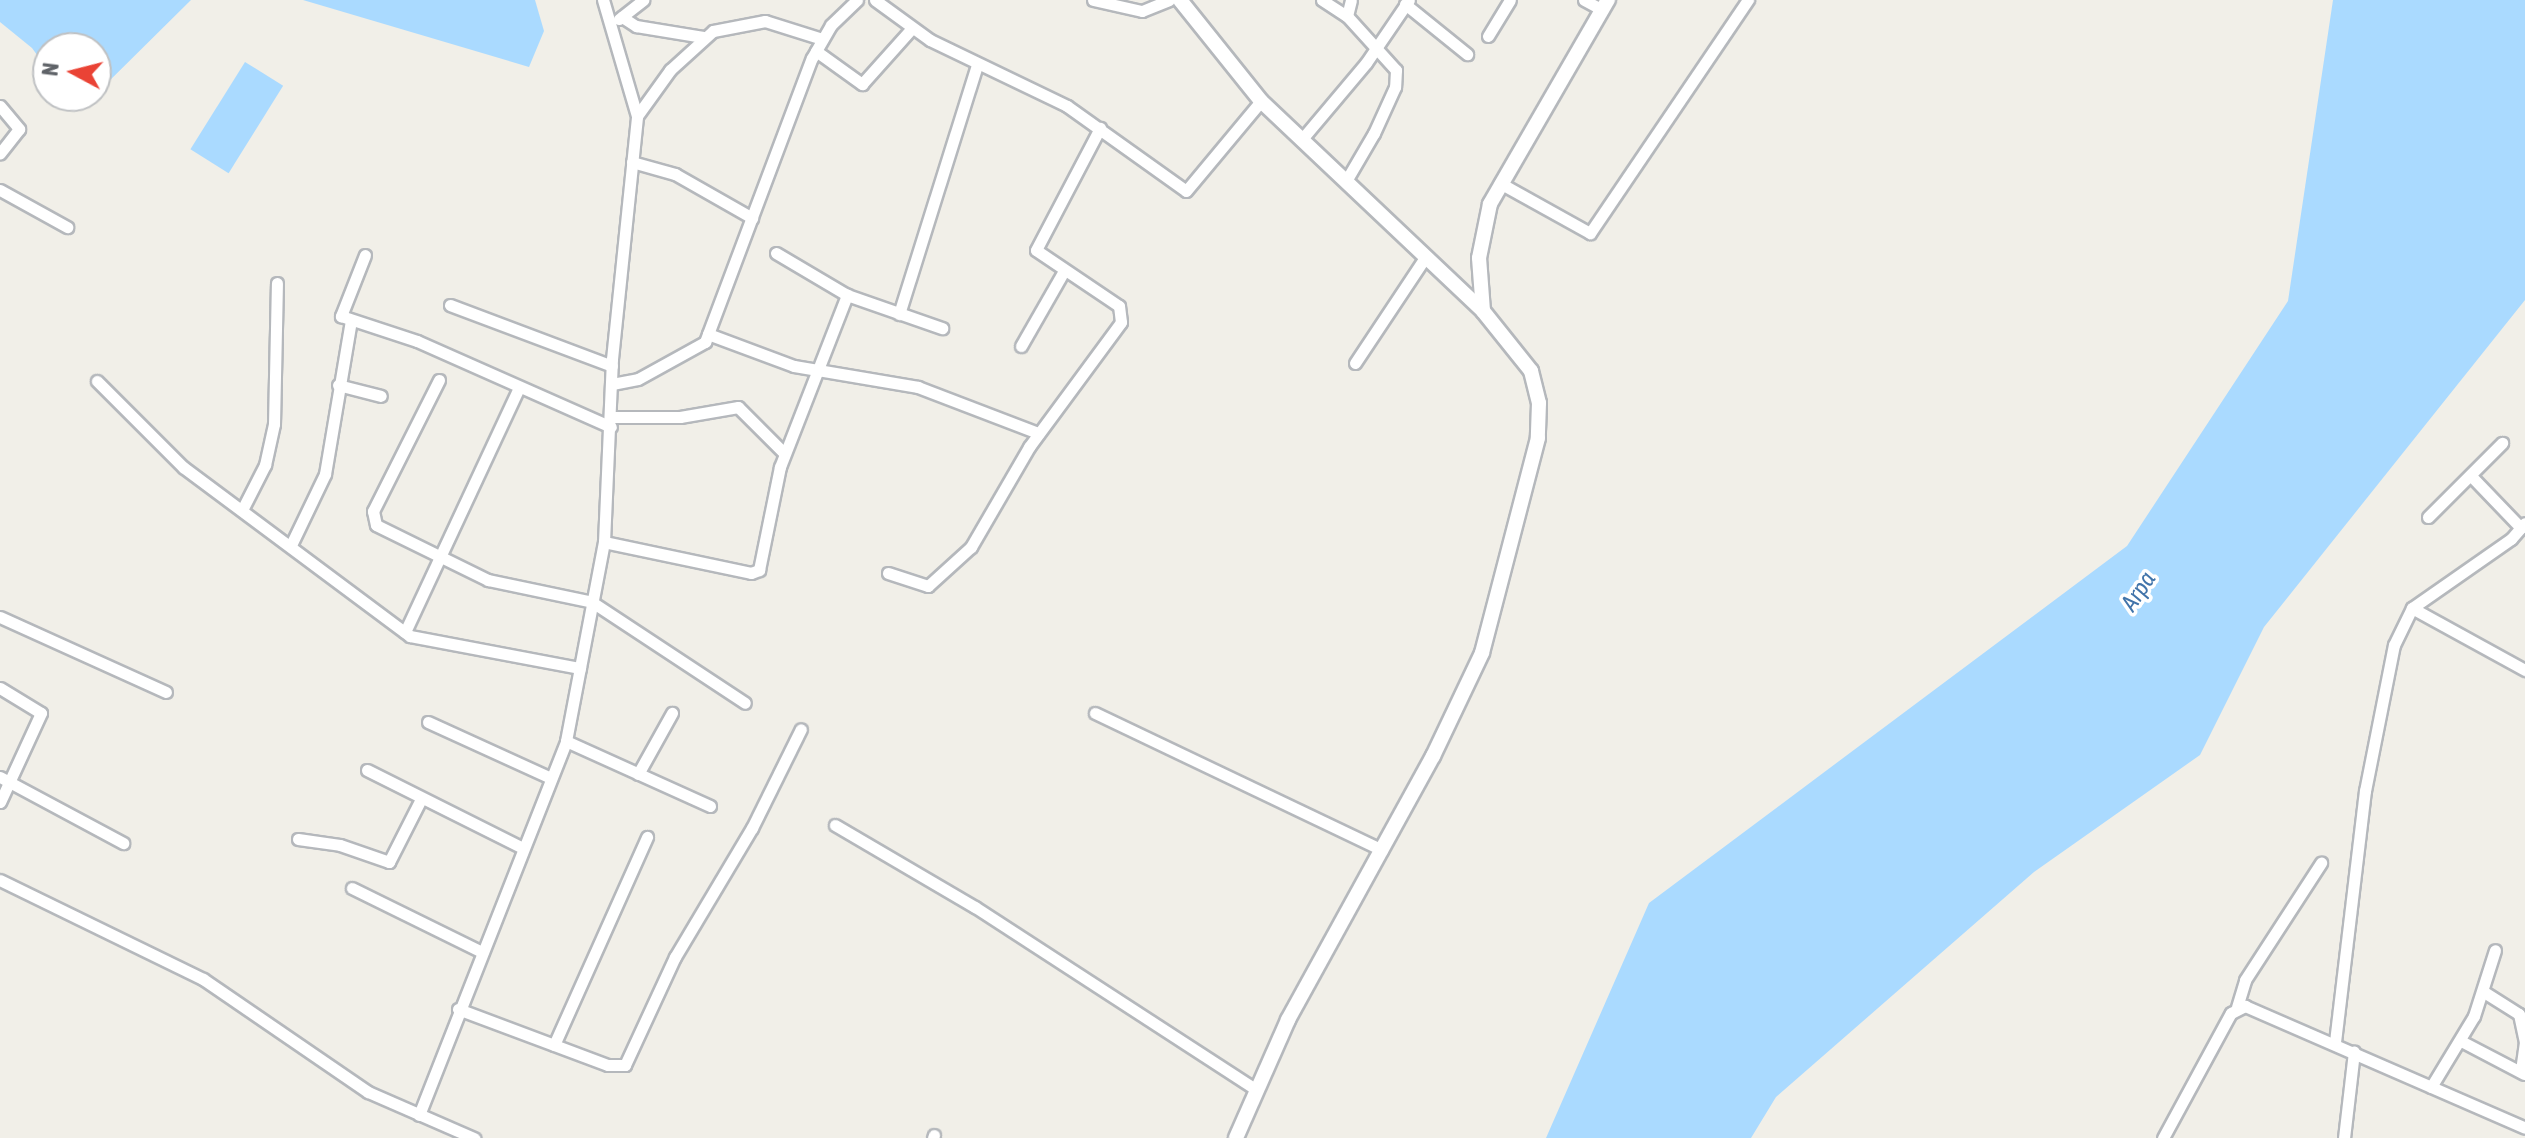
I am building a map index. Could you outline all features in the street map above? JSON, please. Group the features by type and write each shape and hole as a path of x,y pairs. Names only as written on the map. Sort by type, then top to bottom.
{"street":[{"path":"419,1115 480,951 566,741 604,542 612,366 637,116 603,0"},
{"path":"612,25 643,0"},
{"path":"612,384 638,379 696,350 708,334 819,45 857,0"},
{"path":"875,0 912,28 977,65 1042,93 1100,128 1186,191 1261,101"},
{"path":"1093,0 1142,11 1169,0"},
{"path":"1180,0 1261,101 1483,311 1531,371 1539,403 1538,438 1482,653 1382,850 1288,1020 1236,1138"},
{"path":"1322,0 1347,16 1376,47 1397,76 1374,133 1346,181"},
{"path":"1347,16 1351,0"},
{"path":"1488,36 1510,0"},
{"path":"1483,311 1479,258 1490,204 1605,5 1584,0"},
{"path":"1500,183 1590,233 1748,0"},
{"path":"1302,139 1376,47 1407,2 1467,54"},
{"path":"622,17 636,26 703,37"},
{"path":"637,116 703,37 727,26 765,21 819,45 862,84 912,28"},
{"path":"899,314 977,65"},
{"path":"0,106 19,129 0,153"},
{"path":"888,573 922,587 934,582 982,534 1038,433 1124,315 1119,306 1036,250 1100,128"},
{"path":"632,162 675,174 752,218"},
{"path":"0,190 67,227"},
{"path":"776,253 847,295 942,328"},
{"path":"365,255 340,310 341,316 417,341 519,388 611,422 680,417 738,407 785,454"},
{"path":"1355,363 1426,256"},
{"path":"1021,346 1064,271"},
{"path":"242,510 265,465 274,424 277,283"},
{"path":"604,542 755,573 762,565 785,454 847,295"},
{"path":"450,305 612,366"},
{"path":"291,545 325,474 351,320"},
{"path":"708,334 794,366 918,387 1038,433"},
{"path":"439,380 371,516 376,525 500,583 592,602 745,703"},
{"path":"97,381 159,447 405,632 435,644 580,668"},
{"path":"338,385 381,396"},
{"path":"405,632 519,388"},
{"path":"2428,517 2473,478 2502,443"},
{"path":"2335,1042 2365,791 2394,645 2412,608 2523,526 2473,478"},
{"path":"2412,608 2525,670"},
{"path":"0,617 166,692"},
{"path":"0,688 41,713 5,780 0,802"},
{"path":"638,774 672,713"},
{"path":"1095,713 1382,850"},
{"path":"428,722 551,778"},
{"path":"458,1009 608,1065 625,1065 675,957 752,828 801,729"},
{"path":"566,741 710,806"},
{"path":"367,770 523,848"},
{"path":"5,780 123,843"},
{"path":"298,839 340,845 389,862 421,799"},
{"path":"835,825 975,907 1257,1090"},
{"path":"554,1045 647,837"},
{"path":"2163,1138 2174,1110 2237,1007 2245,980 2321,863"},
{"path":"0,880 203,979 368,1092 474,1138"},
{"path":"352,888 480,951"},
{"path":"2431,1087 2461,1041 2484,992 2495,950"},
{"path":"2461,1041 2523,1073 2525,1042 2519,1014 2484,992"},
{"path":"2237,1007 2335,1042 2525,1128"},
{"path":"2344,1138 2354,1052"}],"water":[{"path":"0,0 191,0 112,78 112,32 32,32 32,48 0,22"},
{"path":"303,0 535,0 544,31 529,67"},
{"name":"Arpa","path":"2333,0 2525,0 2525,300 2264,627 2200,755 2034,872 1776,1097 1751,1138 1546,1138 1649,903 2127,546 2288,301"},
{"path":"245,62 283,86 229,173 190,149"}]}
